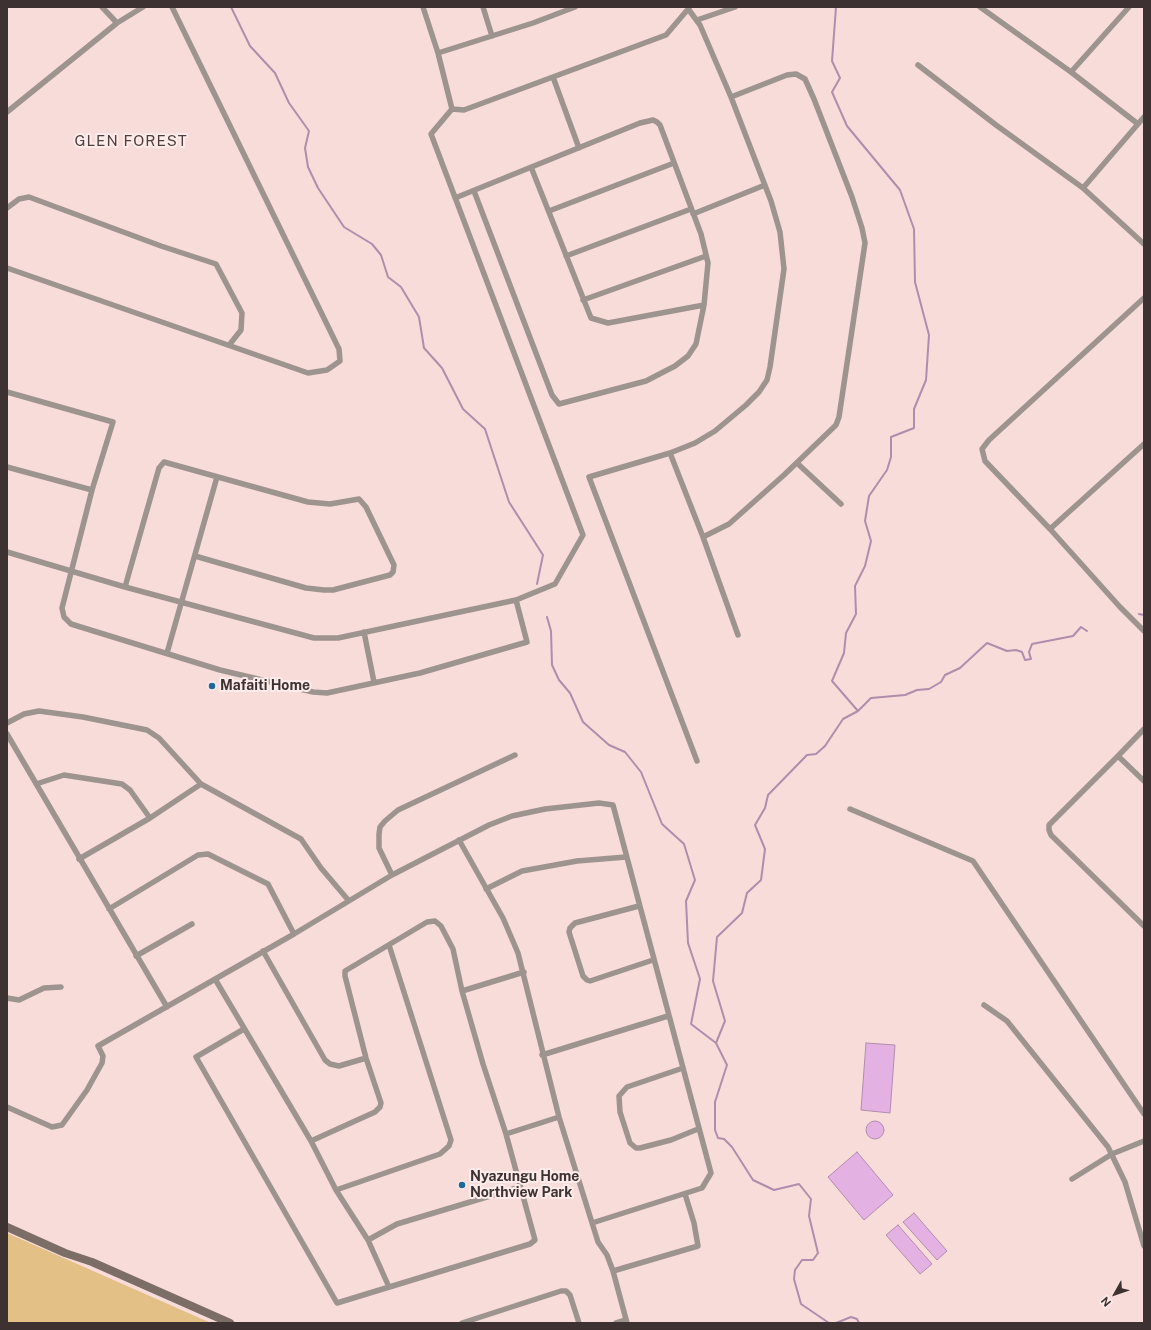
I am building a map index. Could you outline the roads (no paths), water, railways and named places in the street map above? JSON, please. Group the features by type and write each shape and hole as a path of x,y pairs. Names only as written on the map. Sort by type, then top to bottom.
{"street":[{"path":"102,7 117,23"},
{"path":"7,112 117,23 142,7"},
{"path":"7,268 230,344 308,373 327,370 340,361 339,349 172,7"},
{"path":"423,7 438,53 452,109"},
{"path":"483,7 492,36"},
{"path":"438,53 575,7"},
{"path":"697,20 735,7"},
{"path":"980,7 1071,72 1138,124"},
{"path":"1071,72 1127,8"},
{"path":"452,109 464,110 666,35 689,9 697,20 731,97 765,185 780,232 784,269 767,380 759,392 746,405 715,431 695,443 670,453 589,477 697,761"},
{"path":"918,65 990,121 1083,188 1144,244"},
{"path":"703,537 729,524 832,430 839,417 865,244 862,228 814,99 803,78 796,74 787,75 731,97"},
{"path":"553,77 579,148"},
{"path":"7,552 125,587 314,638 338,638 516,600 555,584 583,535 431,134 452,109"},
{"path":"1083,188 1144,117"},
{"path":"455,198 640,123 653,120 660,125 701,234 708,269 704,305 696,344 688,356 675,366 646,381 559,404 552,395 474,191"},
{"path":"549,211 674,163"},
{"path":"531,167 591,318 608,323 704,305"},
{"path":"566,256 765,185"},
{"path":"7,208 19,199 28,197 160,246 216,264 242,314 241,330 230,344"},
{"path":"584,300 706,256"},
{"path":"1144,298 989,440 982,449 985,461 1144,631"},
{"path":"7,392 113,422 92,490 62,608 64,617 71,624 220,670 313,692 340,691 374,682 420,673 527,642 516,600"},
{"path":"1050,529 1144,444"},
{"path":"670,453 703,537 738,635"},
{"path":"125,587 160,466 164,462 274,491 308,502 330,504 356,499 361,500 394,563 393,572 390,575 333,590 324,590 306,588 195,556"},
{"path":"797,463 841,504"},
{"path":"7,467 92,490"},
{"path":"167,653 217,477"},
{"path":"364,632 374,682"},
{"path":"7,723 24,714 39,711 147,730 154,733 201,784 301,839 320,868 349,901"},
{"path":"1144,729 1049,825 1049,830 1144,926"},
{"path":"7,734 167,1007"},
{"path":"392,875 379,848 380,827 385,821 398,810 515,755"},
{"path":"1118,756 1144,781"},
{"path":"36,784 64,775 122,784 130,790 150,818"},
{"path":"79,859 150,818 201,784"},
{"path":"7,1107 52,1126 62,1125 88,1090 102,1063 103,1056 98,1046 294,934 392,875 459,840 500,820 512,816 545,809 599,803 613,805 698,1129 711,1173 702,1188 592,1223"},
{"path":"850,809 972,861 1144,1114"},
{"path":"459,840 510,932 524,972 542,1055 559,1117 598,1242 607,1255 613,1271 626,1322 616,1323"},
{"path":"109,909 198,855 208,854 268,884 294,934"},
{"path":"486,889 522,871 578,861 626,857"},
{"path":"639,906 575,923 572,925 569,932 583,976 587,980 653,960"},
{"path":"244,1029 196,1057 337,1303 533,1242 534,1236 506,1134 483,1064 462,991 453,949 438,922 432,920 427,922 347,968 344,972 366,1058 381,1103 380,1107 375,1112 311,1142"},
{"path":"136,956 192,924"},
{"path":"336,1190 440,1154 449,1146 451,1140 389,945"},
{"path":"263,951 325,1060 330,1064 339,1066 366,1058"},
{"path":"462,991 524,972"},
{"path":"215,979 311,1142 336,1190 368,1240 389,1287"},
{"path":"7,998 19,1000 44,988 61,987"},
{"path":"984,1005 1007,1022 1056,1081 1112,1154 1126,1182 1144,1246"},
{"path":"542,1055 668,1016"},
{"path":"683,1068 626,1087 618,1096 620,1112 630,1143 636,1148 672,1140 698,1129"},
{"path":"506,1134 559,1117"},
{"path":"1072,1179 1112,1154 1144,1141"},
{"path":"368,1240 397,1224 520,1187"},
{"path":"613,1271 698,1246 694,1223 684,1194"},
{"path":"7,1227 65,1253 92,1262 230,1323"},
{"path":"462,1323 561,1291 566,1292 570,1296 579,1323"}],"waterway":[{"path":"231,7 250,46 275,73 289,103 309,131 305,148 308,167 318,188 344,227 372,244 381,255 388,277 401,287 419,317 424,348 442,368 463,409 485,429 509,502 543,555 537,584"},
{"path":"836,7 832,61 840,78 832,92 847,126 900,190 914,229 915,282 929,335 926,380 914,409 914,428 891,437 891,457 887,470 869,496 865,521 871,541 865,566 855,586 856,614 846,633 844,653 832,681 858,711"},
{"path":"1139,614 1144,615"},
{"path":"547,617 551,631 552,665 559,680 570,693 583,722 609,745 625,752 641,772 662,824 684,844 695,880 686,901 688,943 700,979 691,1024 716,1043"},
{"path":"829,1323 801,1304 794,1279 795,1270 802,1260 813,1260 818,1253 809,1216 811,1199 799,1184 774,1190 753,1180 732,1147 724,1139 718,1138 715,1130 715,1102 727,1065 716,1043 725,1021 713,981 717,937 742,913 747,893 761,880 765,849 755,825 765,808 768,795 807,755 816,754 825,746 843,719 858,711 871,698 905,695 917,690 929,689 941,682 945,675 960,668 987,643 1007,651 1016,650 1022,652 1025,660 1031,659 1029,652 1032,644 1073,636 1081,627 1087,631"},
{"path":"836,1323 851,1317 857,1319 859,1323"}],"place":[{"name":"Mafaiti Home","path":"212,686"},
{"name":"Nyazungu Home Northview Park","path":"462,1185"}],"district":[{"name":"GLEN FOREST","path":"131,141"}]}
